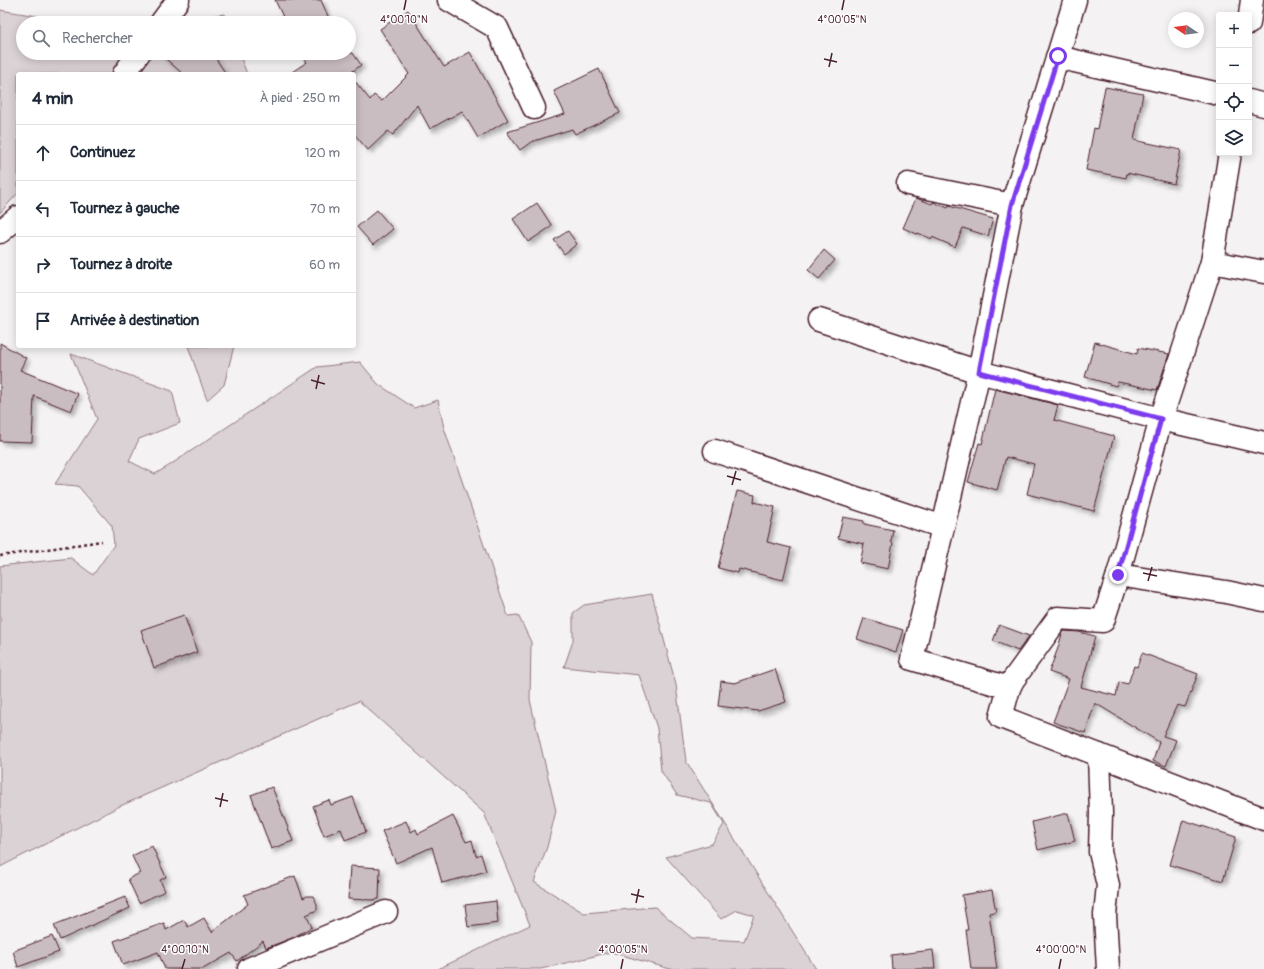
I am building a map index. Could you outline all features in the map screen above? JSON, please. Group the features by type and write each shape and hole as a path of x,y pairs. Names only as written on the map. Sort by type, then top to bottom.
{"street":[{"path":"166,16 178,0"},
{"path":"449,0 497,28 534,108"},
{"path":"1009,688 912,659 979,372 1012,205 1075,0"},
{"path":"1250,12 1252,0"},
{"path":"1058,56 1216,93"},
{"path":"125,72 134,60"},
{"path":"1252,102 1264,105"},
{"path":"1230,156 1212,262 1161,419 1118,575 1103,621 1058,618 1013,680 1009,688 1001,717 1264,819"},
{"path":"908,184 1012,205"},
{"path":"0,232 16,219"},
{"path":"1212,262 1264,272"},
{"path":"819,320 979,372 1161,419 1264,443"},
{"path":"715,451 943,527"},
{"path":"1118,575 1226,592 1264,600"},
{"path":"1099,755 1101,813 1100,852 1108,885 1105,915 1108,969"},
{"path":"249,969 386,912"}],"path":[{"path":"0,556 102,541"}],"shaded area":[{"path":"0,10 38,16 16,16 16,60 242,60 246,72 138,72 139,61 128,72 16,72 16,195 0,213"},
{"path":"225,14 226,16 209,16"},
{"path":"189,348 233,348 224,385 207,400"},
{"path":"71,354 172,391 180,423 139,439 129,461 155,474 317,367 360,362 378,384 414,408 438,400 444,428 508,616 518,615 531,642 530,700 556,811 547,847 534,882 584,913 655,907 692,938 744,941 754,915 737,910 721,919 666,857 712,844 724,824 711,803 677,795 661,771 657,728 639,675 564,667 573,641 573,613 584,605 652,594 676,685 686,761 816,969 670,969 611,952 541,969 438,969 530,925 484,813 359,701 118,807 0,867 0,566 71,558 93,575 114,545 112,526 78,486 55,484 97,419"}],"building":[{"path":"275,0 321,0 328,16 283,16"},
{"path":"408,10 444,67 470,52 508,120 478,138 462,111 430,129 417,105 393,135 388,131 368,150 356,136 356,82 370,100 374,95 382,101 409,74 380,29"},
{"path":"356,58 361,65 352,72 292,72 307,62 305,60 356,60"},
{"path":"167,60 217,60 225,72 181,72"},
{"path":"599,69 620,113 575,134 572,129 531,142 520,150 507,132 565,114 554,91"},
{"path":"1105,87 1143,94 1134,140 1181,150 1174,184 1127,173 1126,178 1086,170 1094,128 1097,129"},
{"path":"916,198 932,204 933,202 948,208 949,206 993,219 988,236 963,228 955,247 932,237 932,239 903,228"},
{"path":"537,203 552,226 528,242 513,219"},
{"path":"377,210 393,229 373,245 357,227"},
{"path":"568,231 577,244 564,254 554,240"},
{"path":"824,250 835,260 819,279 808,270"},
{"path":"1095,342 1137,354 1138,348 1169,354 1157,390 1118,382 1116,386 1085,377"},
{"path":"0,343 26,358 20,370 78,394 71,411 34,396 32,442 0,441"},
{"path":"995,389 1058,405 1054,420 1114,436 1094,511 1027,494 1034,464 1006,457 997,490 968,482 979,443 982,444"},
{"path":"737,491 755,495 754,502 775,507 767,542 791,548 783,580 739,569 738,573 718,568"},
{"path":"843,517 864,521 864,524 893,530 891,542 893,543 888,569 860,563 864,544 838,538"},
{"path":"184,615 197,652 154,668 141,630"},
{"path":"864,618 903,630 896,652 857,639"},
{"path":"999,625 1029,636 1018,651 993,641"},
{"path":"1064,631 1079,632 1095,636 1081,687 1116,696 1119,682 1128,684 1134,666 1137,667 1142,653 1198,674 1185,707 1177,705 1163,736 1176,740 1166,766 1153,761 1159,742 1095,703 1085,733 1053,722 1069,679 1049,672"},
{"path":"775,669 786,702 758,711 718,706 721,681 735,683"},
{"path":"272,787 293,841 271,849 251,795"},
{"path":"353,797 366,832 345,840 341,829 324,836 313,806 329,800 331,805"},
{"path":"1068,813 1075,841 1038,850 1032,822"},
{"path":"453,816 466,842 472,840 476,856 481,854 486,871 442,883 432,847 396,863 382,831 406,821 411,832 416,829 418,834"},
{"path":"1183,820 1236,837 1223,881 1170,865"},
{"path":"152,846 166,877 160,880 165,891 139,903 128,879 140,873 132,856"},
{"path":"350,866 380,868 379,899 348,899"},
{"path":"295,876 303,898 313,896 317,904 317,910 306,915 312,927 292,938 266,948 263,941 237,961 231,953 203,969 165,969 158,952 123,965 114,941 164,923 166,930 184,920 188,927 204,918 212,932 248,904 244,895"},
{"path":"992,890 996,912 989,913 997,969 971,969 966,930 968,930 962,895"},
{"path":"125,897 130,908 60,940 54,925"},
{"path":"496,901 498,923 468,927 465,905"},
{"path":"52,936 59,952 18,967 13,951"},
{"path":"933,950 935,969 892,969 891,955"}],"route":[{"path":"1058,56 1012,205 979,372 1161,419 1118,575"}]}
